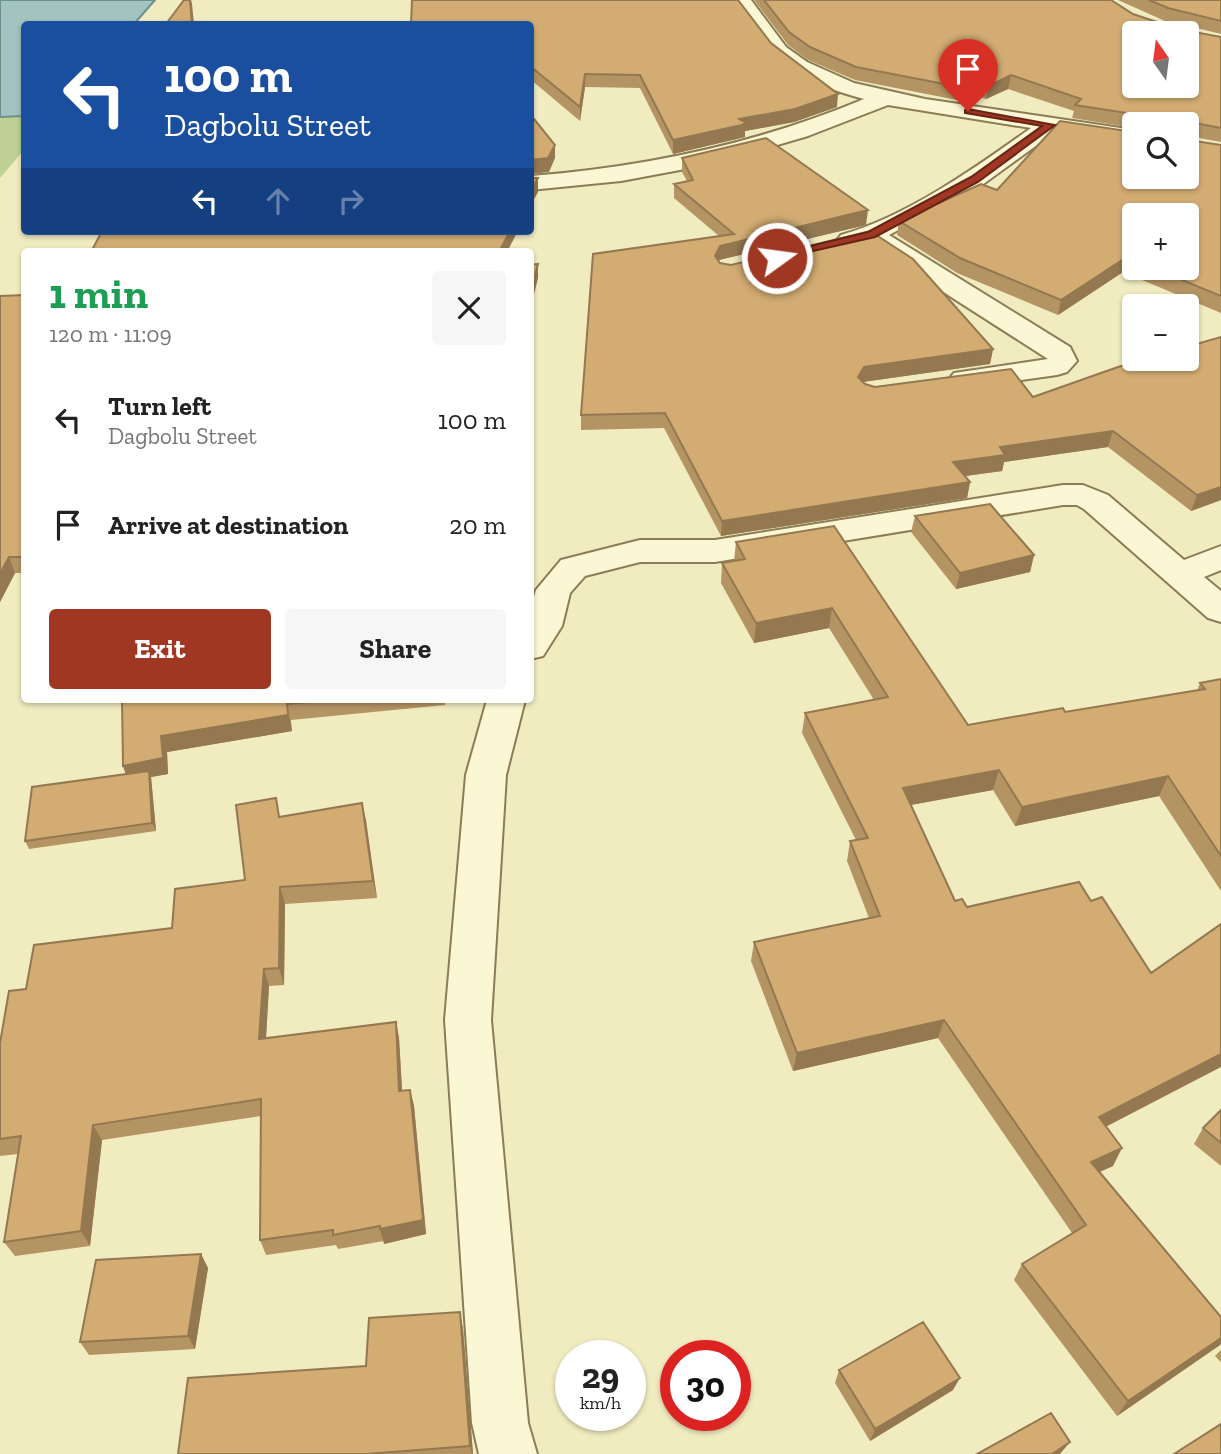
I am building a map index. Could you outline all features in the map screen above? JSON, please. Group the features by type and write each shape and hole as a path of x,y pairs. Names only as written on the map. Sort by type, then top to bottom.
{"street":[{"path":"741,0 770,41 799,65 846,86 886,98 1122,135"},
{"path":"534,183 622,176 676,165 814,128 886,98"},
{"path":"833,244 872,234 974,180 1050,125"},
{"path":"872,234 1060,353 1063,361 1057,366 939,382"},
{"path":"534,641 544,626 553,590 573,568 640,551 715,551 1063,495 1083,495 1096,502 1221,610"},
{"path":"1180,574 1221,556"},
{"path":"505,703 486,775 468,1020 500,1423 508,1454"}],"green space":[{"path":"21,116 21,154 0,178 0,117"}],"water":[{"path":"0,0 155,0 137,21 21,21 21,116 0,117"}],"building":[{"path":"184,0 190,0 192,21 168,21"},
{"path":"412,0 738,0 771,43 838,94 795,109 739,119 746,123 742,125 673,140 640,75 585,74 580,107 534,69 534,21 411,21"},
{"path":"764,0 1111,0 1133,14 1154,21 1122,21 1122,98 1199,98 1199,33 1221,37 1221,128 1199,124 1199,112 1122,112 1075,105 1081,99 1011,75 989,86 966,78 960,87 856,67 810,47 789,32"},
{"path":"1149,0 1221,0 1221,21 1168,8"},
{"path":"534,119 555,145 548,158 534,160"},
{"path":"1060,121 1122,130 1122,189 1199,189 1199,142 1221,145 1221,296 1182,280 1199,280 1199,203 1122,203 1122,260 1061,300 960,258 899,221 981,184 997,190"},
{"path":"766,138 868,210 720,246 715,256 720,263 731,265 870,231 913,259 993,349 864,367 858,377 865,384 875,387 1011,369 1033,397 1122,366 1122,371 1199,371 1199,343 1221,337 1221,487 1197,495 1113,431 1000,447 1005,455 953,462 970,482 722,521 665,413 581,415 593,254 734,234 674,184 693,180 682,158"},
{"path":"100,235 508,235 501,248 93,248"},
{"path":"21,295 21,557 9,557 0,574 0,296"},
{"path":"990,504 1034,555 960,573 915,516"},
{"path":"834,526 968,725 1063,708 1065,712 1205,689 1200,683 1221,679 1221,856 1168,776 1022,807 999,770 903,788 955,901 962,899 967,907 1079,882 1091,901 1102,897 1151,973 1221,924 1221,1054 1099,1117 1122,1148 1091,1162 1221,1317 1221,1338 1128,1401 1022,1264 1086,1225 944,1020 797,1053 754,942 880,916 850,841 868,838 805,713 888,697 832,608 756,623 722,563 745,559 736,542"},
{"path":"122,703 298,703 287,704 288,715 161,736 163,758 123,766"},
{"path":"149,771 152,823 25,841 32,787"},
{"path":"276,798 279,817 362,803 373,881 280,887 279,968 264,969 259,1039 396,1022 399,1091 410,1090 423,1220 333,1235 333,1230 260,1240 261,1099 93,1125 81,1231 4,1242 21,1136 0,1139 0,1043 9,991 26,989 34,945 172,928 175,889 245,880 236,805"},
{"path":"1221,1110 1221,1143 1203,1128"},
{"path":"201,1254 188,1336 80,1342 96,1260"},
{"path":"460,1312 470,1446 366,1454 178,1454 188,1378 366,1366 369,1318"},
{"path":"923,1322 960,1378 875,1429 839,1370"},
{"path":"1051,1413 1070,1442 1052,1454 977,1454"},
{"path":"1221,1424 1221,1454 1174,1454 1177,1452"}],"route":[{"path":"777,258 872,234 974,180 1050,125 968,111"}]}
